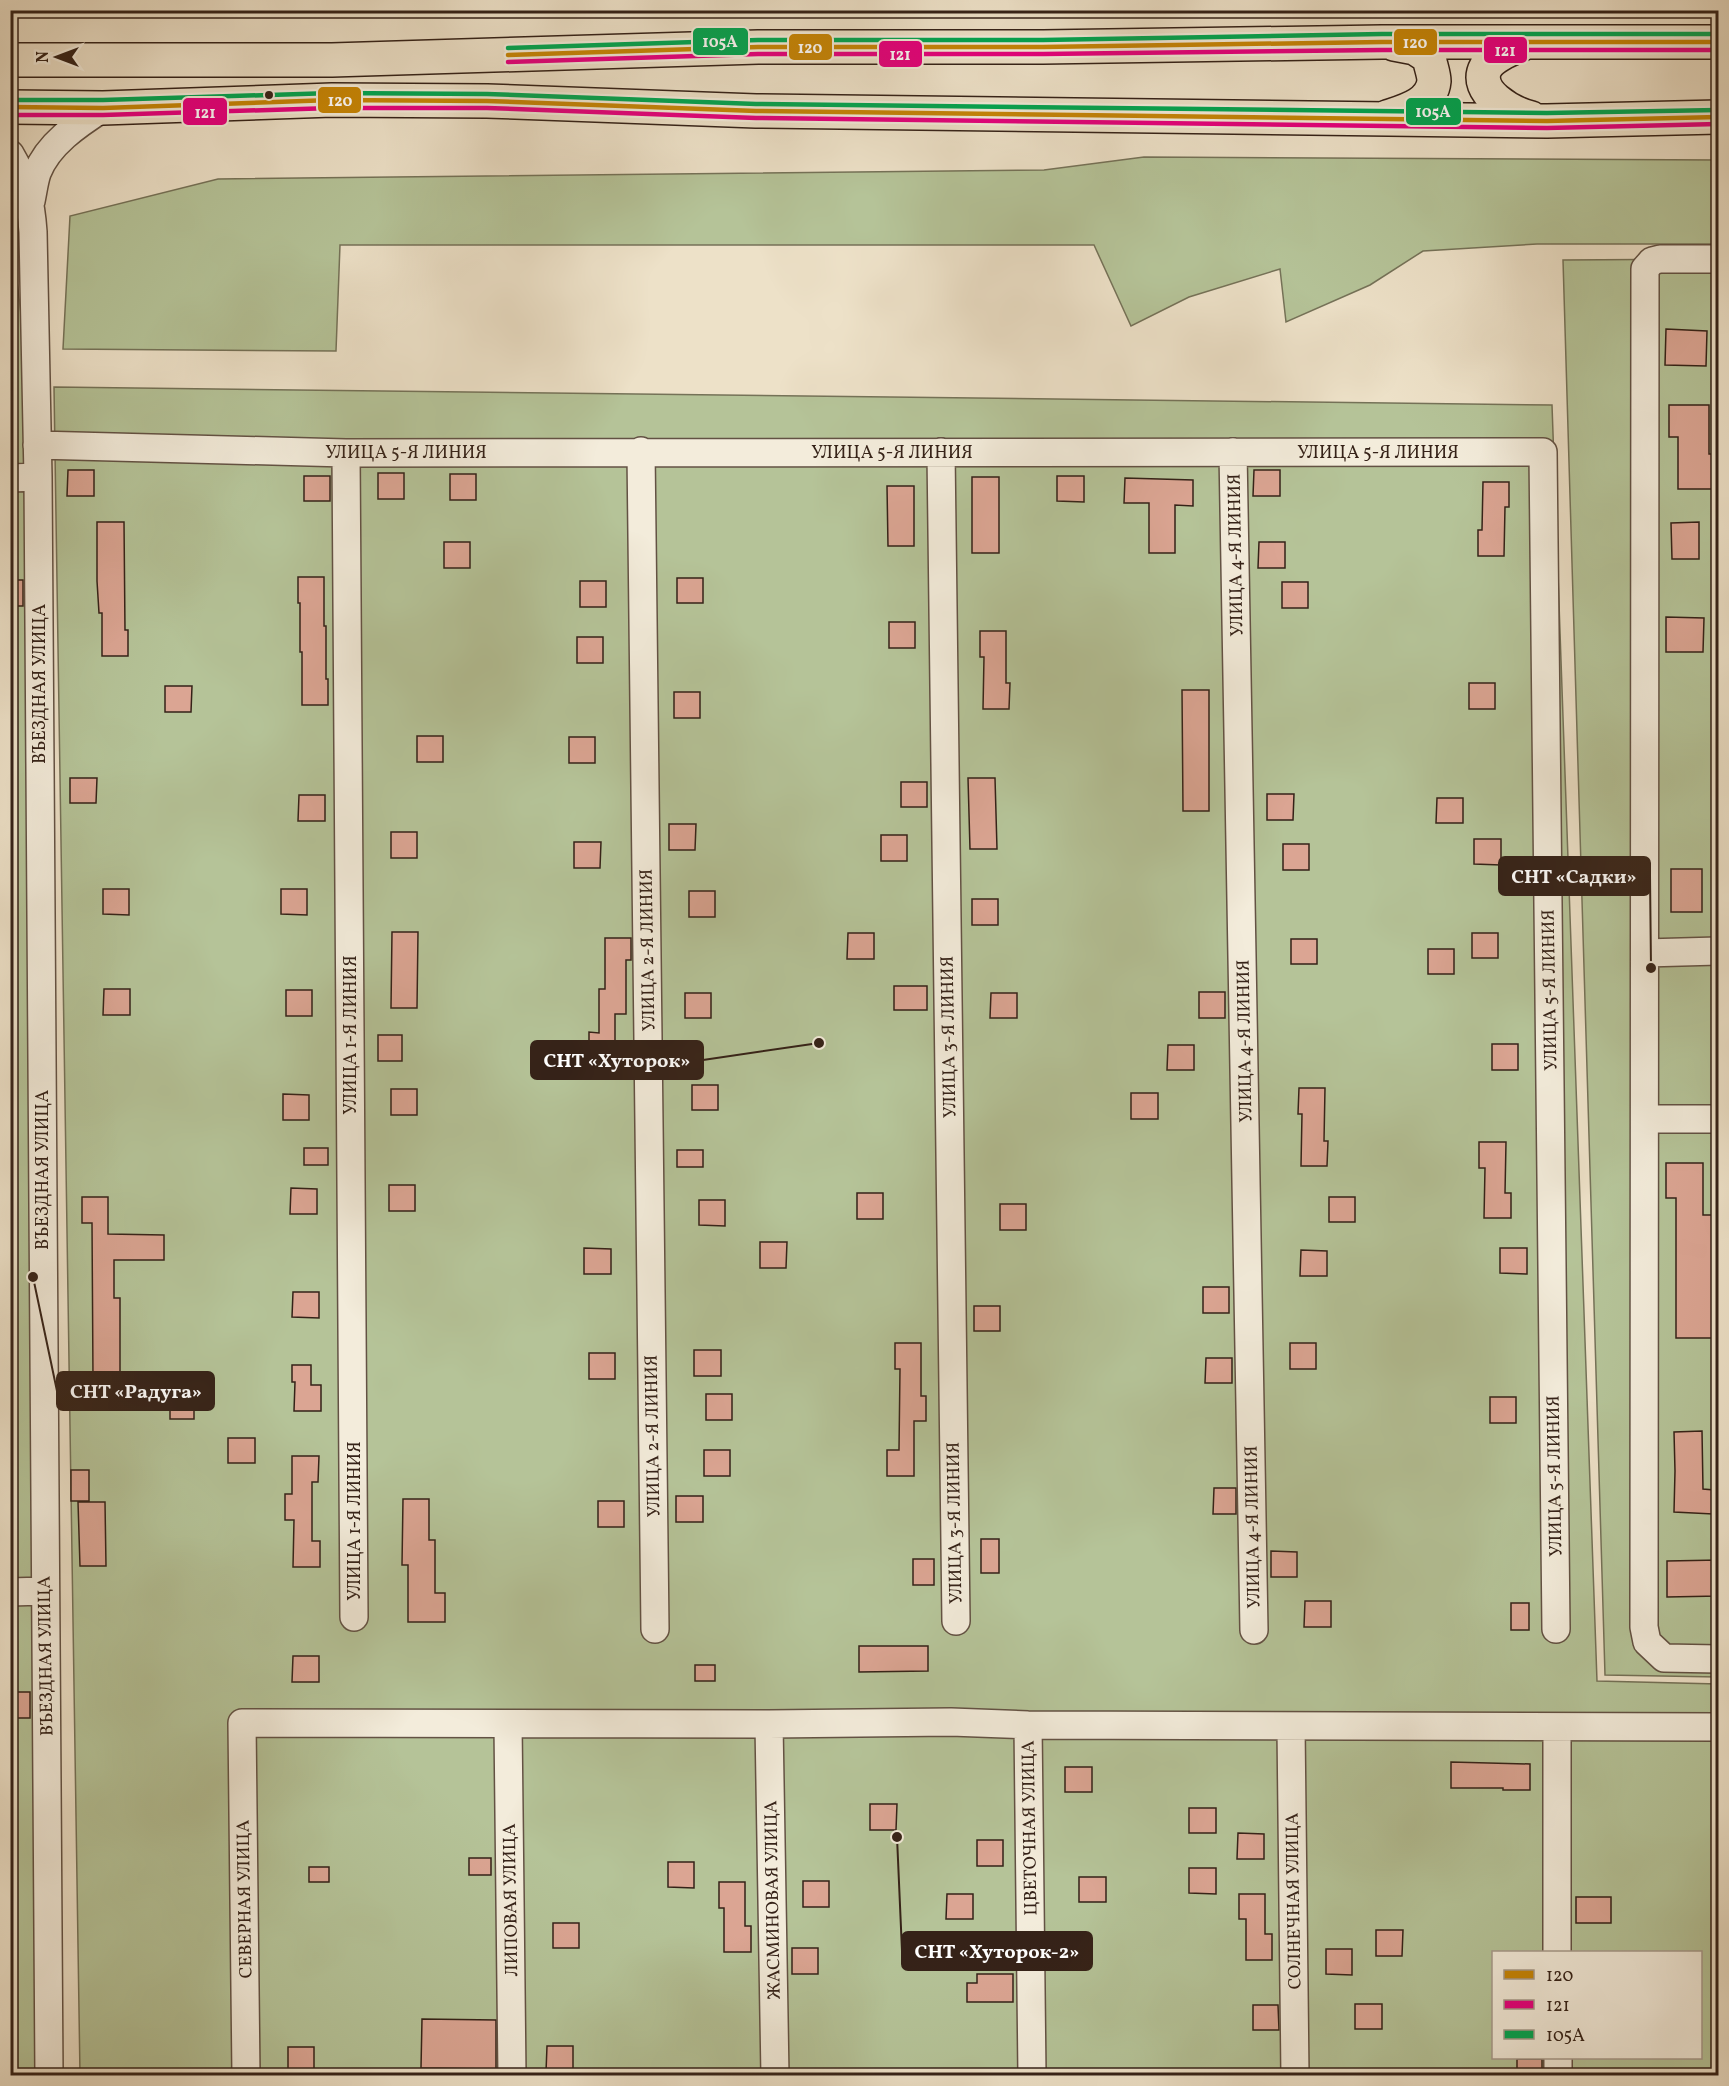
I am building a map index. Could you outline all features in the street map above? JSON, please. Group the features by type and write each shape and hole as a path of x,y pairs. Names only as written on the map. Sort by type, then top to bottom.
{"main road":[{"path":"1546,41 1529,42 1499,55 1487,66 1483,78 1487,90 1496,100 1528,117 1546,121"},
{"path":"10,60 321,60 758,47 1043,47 1546,41 1719,42"},
{"path":"1380,119 1413,109 1431,91 1434,79 1428,57 1415,48 1382,42"},
{"path":"10,107 103,108 332,100 487,100 756,111 1546,121 1719,117"}],"street":[{"path":"31,201 37,172 51,152 73,127 103,108"},
{"path":"10,154 21,172 31,201"},
{"name":"ВЪЕЗДНАЯ УЛИЦА","path":"31,201 38,477 49,2076"},
{"path":"1719,259 1660,259 1652,261 1645,270 1644,1627 1647,1642 1664,1658 1719,1659"},
{"name":"УЛИЦА 5-Я ЛИНИЯ","path":"37,445 346,453 1543,452 1556,1629"},
{"name":"УЛИЦА 2-Я ЛИНИЯ","path":"641,451 655,1629"},
{"name":"УЛИЦА 3-Я ЛИНИЯ","path":"941,452 956,1621"},
{"name":"УЛИЦА 4-Я ЛИНИЯ","path":"1233,452 1254,1630"},
{"name":"УЛИЦА 1-Я ЛИНИЯ","path":"346,453 354,1617"},
{"path":"10,478 38,477"},
{"path":"1645,952 1719,951"},
{"path":"1645,1119 1719,1119"},
{"path":"10,1592 45,1591"},
{"path":"508,1724 951,1722 1028,1725 1291,1727 1719,1727"},
{"name":"СЕВЕРНАЯ УЛИЦА","path":"246,2076 242,1723 508,1724"},
{"name":"ЛИПОВАЯ УЛИЦА","path":"508,1724 512,2076"},
{"name":"ЖАСМИНОВАЯ УЛИЦА","path":"769,1724 775,2076"},
{"name":"ЦВЕТОЧНАЯ УЛИЦА","path":"1028,1725 1032,2076"},
{"name":"СОЛНЕЧНАЯ УЛИЦА","path":"1291,1727 1295,2076"},
{"path":"1557,1728 1557,1951"},
{"path":"1558,2059 1558,2076"}],"green space":[{"path":"1144,157 1718,160 1718,244 1537,244 1423,251 1370,285 1286,322 1280,269 1189,297 1131,326 1094,245 340,245 336,351 63,349 70,216 218,179 1044,170"},
{"path":"10,224 37,445 60,2076 10,2075"},
{"path":"1718,259 1718,1677 1605,1675 1563,260"},
{"path":"54,387 1552,405 1597,1681 1718,1684 1718,2075 80,2075"}],"building":[{"path":"1666,329 1707,331 1706,366 1665,365"},
{"path":"1669,405 1709,405 1709,454 1716,454 1716,489 1678,489 1678,437 1669,437"},
{"path":"68,470 94,470 94,496 67,496"},
{"path":"1254,470 1280,470 1280,496 1253,496"},
{"path":"378,473 404,473 404,499 378,499"},
{"path":"450,474 476,474 476,500 450,500"},
{"path":"304,476 330,476 330,501 304,501"},
{"path":"1057,476 1084,476 1084,502 1057,501"},
{"path":"972,477 999,477 999,553 972,553"},
{"path":"1125,478 1193,480 1193,506 1175,505 1175,553 1149,553 1149,503 1124,503"},
{"path":"1483,482 1509,482 1509,507 1505,507 1504,556 1478,556 1478,530 1482,530"},
{"path":"887,486 914,486 914,546 888,546"},
{"path":"97,522 124,522 125,630 128,630 128,656 102,656 102,613 99,613 97,581"},
{"path":"1699,522 1699,559 1672,559 1671,523"},
{"path":"444,542 470,542 470,568 444,568"},
{"path":"1259,542 1285,542 1285,568 1258,568"},
{"path":"298,577 324,577 328,705 302,705"},
{"path":"677,578 703,578 703,603 677,603"},
{"path":"10,580 23,580 23,606 10,606"},
{"path":"580,581 606,581 606,607 580,607"},
{"path":"1282,582 1308,582 1308,608 1282,608"},
{"path":"1666,617 1704,618 1703,652 1666,652"},
{"path":"889,622 915,622 915,648 889,648"},
{"path":"980,631 1006,631 1006,683 1010,683 1009,709 983,709 984,657 980,657"},
{"path":"577,637 603,637 603,663 577,663"},
{"path":"1469,683 1495,683 1495,709 1469,709"},
{"path":"165,686 192,686 191,712 165,712"},
{"path":"1182,690 1209,690 1209,811 1183,811"},
{"path":"674,692 700,692 700,718 674,718"},
{"path":"417,736 443,736 443,762 417,762"},
{"path":"569,737 595,737 595,763 569,763"},
{"path":"70,778 97,778 96,803 70,803"},
{"path":"968,778 995,778 997,849 970,849"},
{"path":"901,782 927,782 927,807 901,807"},
{"path":"1267,794 1294,794 1293,820 1267,820"},
{"path":"299,795 325,795 325,821 298,821"},
{"path":"1437,798 1463,798 1463,823 1436,823"},
{"path":"669,824 696,824 695,850 669,850"},
{"path":"391,832 417,832 417,858 391,858"},
{"path":"881,835 907,835 907,861 881,861"},
{"path":"1474,839 1501,839 1501,865 1474,864"},
{"path":"574,842 601,842 600,868 574,868"},
{"path":"1283,844 1309,844 1309,870 1283,870"},
{"path":"1671,869 1702,869 1702,912 1671,912"},
{"path":"103,889 129,889 129,915 103,914"},
{"path":"281,889 307,889 307,915 281,914"},
{"path":"689,891 715,891 715,917 689,917"},
{"path":"972,899 998,899 998,925 972,925"},
{"path":"392,932 418,932 417,1008 391,1008"},
{"path":"848,933 874,933 874,959 847,959"},
{"path":"1472,933 1498,933 1498,958 1472,958"},
{"path":"605,938 631,938 631,960 626,960 626,1014 615,1014 615,1058 589,1058 589,1032 599,1033 599,989 605,989"},
{"path":"1291,939 1317,939 1317,964 1291,964"},
{"path":"1428,949 1454,949 1454,974 1428,974"},
{"path":"894,986 927,986 927,1010 894,1010"},
{"path":"104,989 130,989 130,1015 103,1015"},
{"path":"286,990 312,990 312,1016 286,1016"},
{"path":"1199,992 1225,992 1225,1018 1199,1018"},
{"path":"685,993 711,993 711,1018 685,1018"},
{"path":"991,993 1017,993 1017,1018 990,1018"},
{"path":"378,1035 402,1035 402,1061 378,1061"},
{"path":"1492,1044 1518,1044 1518,1070 1492,1070"},
{"path":"1168,1045 1194,1045 1194,1070 1167,1070"},
{"path":"692,1085 718,1085 718,1110 692,1110"},
{"path":"1299,1088 1325,1088 1324,1141 1328,1141 1327,1166 1301,1166 1302,1114 1298,1114"},
{"path":"391,1089 417,1089 417,1115 391,1115"},
{"path":"1131,1093 1158,1093 1158,1119 1131,1119"},
{"path":"283,1094 309,1095 309,1120 283,1120"},
{"path":"1479,1142 1506,1142 1505,1193 1511,1193 1511,1218 1484,1218 1485,1168 1479,1168"},
{"path":"304,1148 328,1148 328,1165 304,1165"},
{"path":"677,1150 703,1150 703,1167 677,1167"},
{"path":"1666,1163 1703,1163 1703,1215 1715,1215 1715,1338 1676,1338 1676,1198 1666,1198"},
{"path":"389,1185 415,1185 415,1211 389,1211"},
{"path":"291,1188 317,1189 317,1214 290,1214"},
{"path":"857,1193 883,1193 883,1219 857,1219"},
{"path":"82,1197 108,1197 108,1234 164,1235 164,1260 114,1260 114,1298 120,1298 120,1378 93,1378 92,1223 82,1223"},
{"path":"1329,1197 1355,1197 1355,1222 1329,1222"},
{"path":"699,1200 725,1200 725,1226 699,1225"},
{"path":"1000,1204 1026,1204 1026,1230 1000,1230"},
{"path":"760,1242 787,1242 786,1268 760,1268"},
{"path":"584,1248 611,1249 611,1274 584,1274"},
{"path":"1500,1248 1527,1248 1527,1274 1500,1273"},
{"path":"1301,1250 1327,1251 1327,1276 1300,1276"},
{"path":"1203,1287 1229,1287 1229,1313 1203,1313"},
{"path":"293,1292 319,1292 319,1318 292,1317"},
{"path":"974,1306 1000,1306 1000,1331 974,1331"},
{"path":"895,1343 921,1343 921,1396 926,1396 926,1421 914,1421 914,1476 887,1476 887,1450 899,1450 900,1369 895,1369"},
{"path":"1290,1343 1316,1343 1316,1369 1290,1369"},
{"path":"694,1350 721,1350 721,1376 694,1376"},
{"path":"589,1353 615,1353 615,1379 589,1379"},
{"path":"1206,1358 1232,1358 1232,1383 1205,1383"},
{"path":"292,1365 311,1365 311,1385 321,1385 321,1411 294,1411 295,1382 292,1382"},
{"path":"170,1384 194,1384 194,1419 170,1419"},
{"path":"706,1394 732,1394 732,1420 706,1420"},
{"path":"1490,1397 1516,1397 1516,1423 1490,1423"},
{"path":"1702,1431 1703,1489 1714,1490 1713,1514 1674,1512 1674,1432"},
{"path":"228,1438 255,1438 255,1463 228,1463"},
{"path":"704,1450 730,1450 730,1476 704,1476"},
{"path":"292,1456 319,1456 318,1482 312,1482 312,1541 320,1541 320,1567 293,1567 294,1520 285,1520 285,1494 292,1494"},
{"path":"71,1470 89,1470 89,1501 71,1501"},
{"path":"1214,1488 1236,1488 1236,1514 1213,1514"},
{"path":"676,1496 703,1496 703,1522 676,1522"},
{"path":"403,1499 429,1499 429,1540 435,1540 435,1593 445,1593 445,1622 408,1622 408,1565 402,1565"},
{"path":"598,1501 624,1501 624,1527 598,1527"},
{"path":"78,1502 105,1502 106,1566 80,1566"},
{"path":"981,1539 999,1539 999,1573 981,1573"},
{"path":"1271,1551 1297,1552 1297,1577 1271,1577"},
{"path":"913,1559 934,1559 934,1585 913,1585"},
{"path":"1719,1560 1719,1596 1667,1597 1667,1561"},
{"path":"1305,1601 1331,1601 1331,1627 1304,1627"},
{"path":"1511,1603 1529,1603 1529,1630 1511,1630"},
{"path":"859,1646 928,1646 928,1671 859,1672"},
{"path":"293,1656 319,1656 319,1682 292,1682"},
{"path":"695,1665 715,1665 715,1681 695,1681"},
{"path":"10,1692 30,1692 30,1718 10,1718"},
{"path":"1451,1762 1530,1764 1530,1790 1451,1788"},
{"path":"1065,1767 1092,1767 1092,1792 1065,1792"},
{"path":"870,1804 897,1804 896,1830 870,1830"},
{"path":"1189,1808 1216,1808 1216,1833 1189,1833"},
{"path":"1238,1833 1264,1834 1264,1859 1237,1859"},
{"path":"977,1840 1003,1840 1003,1866 977,1866"},
{"path":"469,1858 491,1858 491,1875 469,1875"},
{"path":"668,1862 694,1862 694,1888 668,1887"},
{"path":"309,1867 329,1867 329,1882 309,1882"},
{"path":"1189,1868 1216,1868 1216,1894 1189,1893"},
{"path":"1079,1877 1106,1877 1106,1902 1079,1902"},
{"path":"803,1881 829,1881 829,1907 803,1907"},
{"path":"719,1882 745,1882 745,1926 751,1926 751,1952 724,1952 724,1908 719,1908"},
{"path":"947,1894 973,1894 973,1919 946,1919"},
{"path":"1239,1894 1265,1894 1265,1934 1272,1934 1272,1960 1246,1960 1246,1919 1239,1919"},
{"path":"1576,1897 1611,1897 1611,1923 1576,1923"},
{"path":"553,1923 579,1923 579,1948 553,1948"},
{"path":"1376,1930 1403,1930 1402,1956 1376,1956"},
{"path":"792,1948 818,1948 818,1974 792,1974"},
{"path":"1326,1949 1352,1949 1352,1975 1326,1974"},
{"path":"977,1974 1013,1974 1013,2002 967,2002 967,1983 977,1983"},
{"path":"1355,2004 1382,2004 1382,2029 1355,2029"},
{"path":"1253,2005 1278,2005 1279,2030 1253,2030"},
{"path":"422,2019 496,2020 496,2069 421,2068"},
{"path":"547,2046 573,2046 573,2072 546,2072"},
{"path":"288,2047 314,2047 314,2073 288,2073"},
{"path":"1517,2059 1542,2059 1542,2076 1517,2076"}],"transit line":[{"name":"105А","path":"508,48 758,40 1043,40 1382,34 1718,34"},
{"name":"120","path":"508,55 758,47 1718,42"},
{"name":"121","path":"508,62 758,54 1718,50"},
{"name":"105А","path":"10,100 103,100 332,93 487,94 756,104 1547,113 1718,110"},
{"name":"120","path":"10,107 103,108 332,100 487,101 756,111 1547,121 1718,117"},
{"name":"121","path":"10,115 103,115 332,108 487,108 756,118 1547,128 1718,124"}],"place":[{"name":"СНТ «Садки»","path":"1651,968"},
{"name":"СНТ «Хуторок»","path":"819,1043"},
{"name":"СНТ «Радуга»","path":"33,1277"},
{"name":"СНТ «Хуторок-2»","path":"897,1837"}]}
